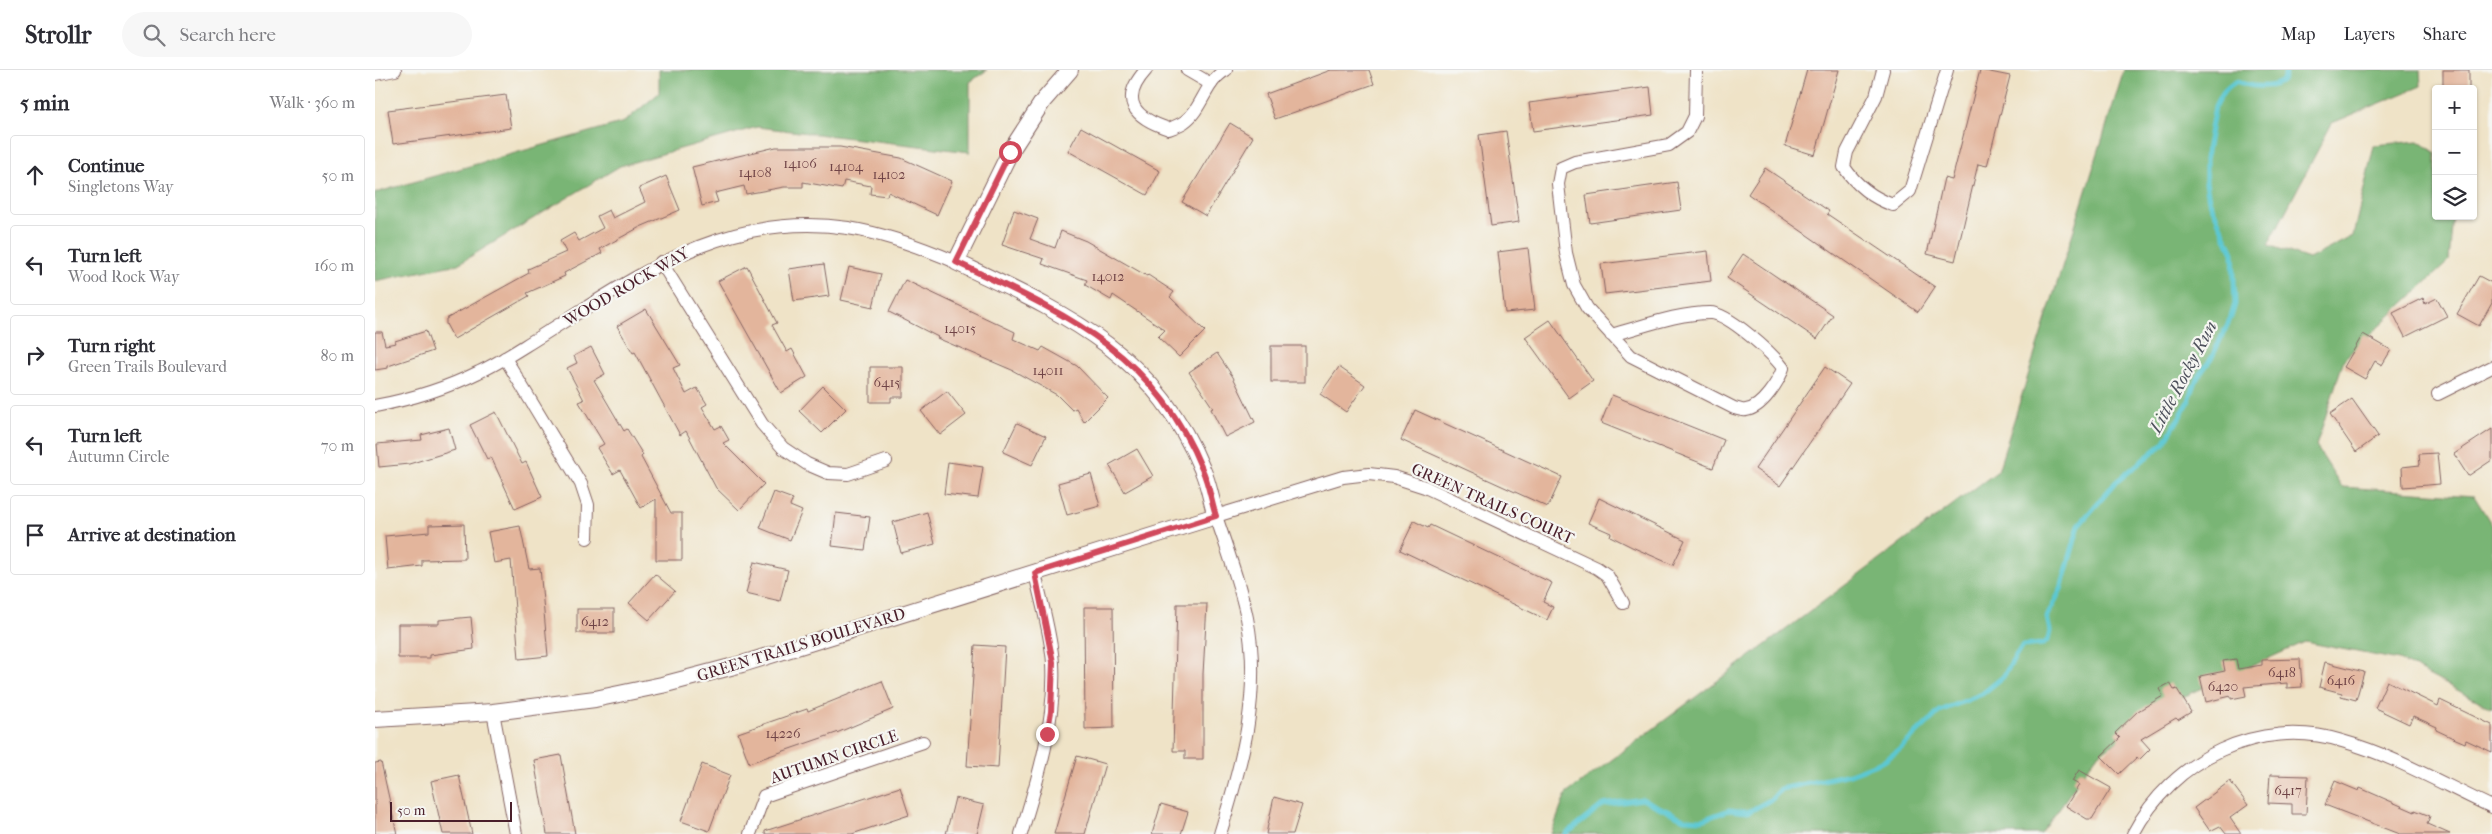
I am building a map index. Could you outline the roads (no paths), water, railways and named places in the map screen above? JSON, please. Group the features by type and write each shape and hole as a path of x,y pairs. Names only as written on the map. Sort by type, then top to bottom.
{"street":[{"path":"375,74 395,70"},
{"path":"956,262 1010,152 1043,101 1070,70"},
{"path":"1146,70 1135,82 1131,98 1138,113 1152,124 1169,129 1184,122 1190,116 1216,76 1226,70"},
{"path":"1187,70 1211,84"},
{"path":"1611,336 1657,322 1712,313 1730,322 1776,358 1783,368 1780,377 1756,406 1745,410 1734,408 1631,356 1611,336 1587,308 1574,285 1561,222 1558,184 1561,168 1575,162 1669,145 1687,132 1695,116 1696,70"},
{"path":"1883,70 1876,96 1847,152 1844,167 1851,178 1877,199 1893,205 1902,200 1911,191 1947,70"},
{"name":"WOOD ROCK WAY","path":"375,406 409,399 437,390 480,372 661,262 698,246 733,234 771,227 809,225 847,228 884,235 956,262 1050,307 1079,323 1110,345 1132,365 1158,395 1184,432 1203,470 1216,516"},
{"path":"661,262 762,424 783,448 807,464 827,472 848,474 886,461"},
{"path":"505,358 581,484 588,505 587,538"},
{"path":"2438,394 2492,367"},
{"name":"GREEN TRAILS COURT","path":"1216,516 1343,477 1369,474 1394,477 1425,487 1597,568 1607,575 1623,603"},
{"path":"1216,516 1239,586 1247,619 1253,663 1252,703 1247,736 1220,834"},
{"name":"GREEN TRAILS BOULEVARD","path":"375,719 493,712 595,699 662,685 742,664 1216,516"},
{"path":"1021,834 1040,771 1051,712 1053,662 1035,573"},
{"path":"493,712 516,834"},
{"path":"2133,834 2163,790 2198,761 2237,743 2280,734 2311,735 2343,741 2369,750 2492,807"},
{"name":"AUTUMN CIRCLE","path":"750,834 764,796 923,742"}],"waterway":[{"name":"Little Rocky Run","path":"1566,834 1603,805 1642,799 1684,819 1702,820 1729,810 1748,812 1772,799 1781,789 1850,774 1884,761 1899,750 1940,711 1982,694 2003,677 2022,646 2043,644 2048,640 2050,631 2047,617 2061,589 2079,525 2116,482 2164,443 2188,403 2197,378 2211,359 2231,317 2235,304 2233,253 2209,200 2206,182 2206,157 2215,106 2224,91 2234,83 2238,81 2254,86 2278,84 2282,81 2287,70"}]}
